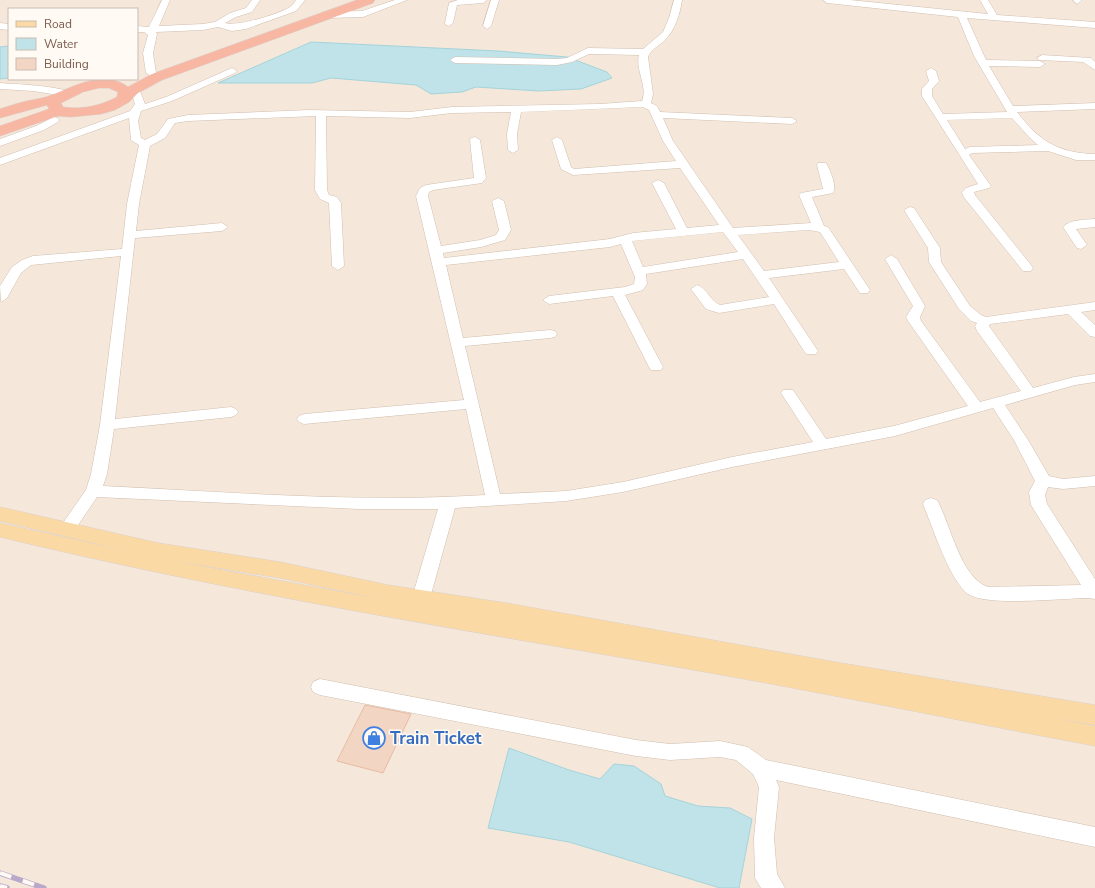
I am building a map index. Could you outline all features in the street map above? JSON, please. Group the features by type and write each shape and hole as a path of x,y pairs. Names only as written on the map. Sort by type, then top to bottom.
{"highway":[{"path":"0,114 19,108 60,106 101,110 124,99 135,82 151,73 350,0"},
{"path":"2,130 60,106 77,88 102,84 135,82 157,77 369,0"},
{"path":"102,84 122,89 125,92 124,99"}],"main road":[{"path":"0,514 158,551 280,570 388,593 514,612 850,674 1095,715"},
{"path":"0,530 140,563 410,613 707,664 1095,736"}],"street":[{"path":"151,73 148,57 154,34 152,30 166,0"},
{"path":"138,29 152,30 203,27 218,24 233,15 249,10 256,0"},
{"path":"218,24 232,28 246,26 293,9 301,0"},
{"path":"329,15 362,14 403,0"},
{"path":"449,23 454,3 483,0"},
{"path":"487,26 495,0"},
{"path":"645,104 647,101 648,89 643,62 646,52 666,34 678,0"},
{"path":"827,0 994,18 1095,25"},
{"path":"984,0 994,18"},
{"path":"962,15 968,37 1011,112 1048,148 1065,155 1090,157 1095,167"},
{"path":"455,60 557,62 569,60 588,52 646,52"},
{"path":"983,63 1083,59 1088,60 1095,67"},
{"path":"0,162 169,99 232,71"},
{"path":"931,71 934,81 926,92 963,154 985,186 970,190 968,192 1027,268"},
{"path":"135,82 140,104 134,112 132,128 136,140 145,144"},
{"path":"0,86 23,87 60,106 40,128 0,143"},
{"path":"145,144 161,136 170,123 174,120 289,113 410,115 452,110 645,104 653,108 664,134 728,230 778,299 811,351"},
{"path":"940,117 1095,106"},
{"path":"0,110 19,108"},
{"path":"514,150 512,134 517,109"},
{"path":"321,113 321,190 324,197 333,199 335,203 338,266"},
{"path":"656,115 792,121"},
{"path":"475,140 480,178 478,181 430,187 422,192 494,501"},
{"path":"557,140 566,169 574,172 684,164"},
{"path":"66,530 93,491 99,474 108,425 132,204 145,144"},
{"path":"963,154 970,150 1048,148"},
{"path":"819,228 805,195 829,191 830,185 822,165"},
{"path":"658,183 683,232"},
{"path":"438,256 501,237 505,230 498,201"},
{"path":"910,210 934,248 935,262 965,309 976,318 985,321 1095,306"},
{"path":"1081,245 1069,227 1078,224 1095,224"},
{"path":"438,256 610,243 625,239 683,232 809,226 824,230 864,290"},
{"path":"129,235 222,227"},
{"path":"549,300 635,290 639,287 642,284 641,277 625,239"},
{"path":"1,298 16,270 25,262 33,260 127,252"},
{"path":"638,270 746,255"},
{"path":"891,259 919,306 913,317 915,321 977,408"},
{"path":"761,275 847,265"},
{"path":"697,289 711,306 719,309 778,299"},
{"path":"617,292 656,367"},
{"path":"1071,309 1095,333"},
{"path":"985,321 982,326 984,331 1030,393"},
{"path":"458,343 550,334"},
{"path":"93,491 359,503 448,503 566,496 624,488 732,462 823,446 895,431 1074,380 1095,378"},
{"path":"788,392 823,446"},
{"path":"997,403 1021,440 1039,476 1044,481 1063,484 1095,481"},
{"path":"304,419 472,404"},
{"path":"108,425 231,412"},
{"path":"1044,481 1037,489 1036,495 1039,505 1094,592"},
{"path":"421,598 448,503"},
{"path":"931,504 962,576 974,589 987,594 1094,592"},
{"path":"320,687 636,748 670,752 720,749 741,753 762,768 1095,837"},
{"path":"762,768 769,787 764,838 766,878 774,888"}],"shaded area":[{"path":"0,0 1095,0 1095,888 0,888"}],"water":[{"path":"311,42 498,51 567,57 607,72 612,78 581,89 538,91 476,87 462,92 431,94 416,85 331,78 312,83 218,83"},
{"path":"8,46 8,78 0,79 0,47"},
{"path":"509,748 569,770 600,779 614,764 634,766 661,784 665,796 698,806 730,808 752,819 739,888 720,888 569,842 488,828"}],"building":[{"name":"Train Ticket","path":"365,705 411,714 383,773 337,761"}],"railway":[{"path":"0,873 44,888"},
{"path":"0,886 7,888"}],"place":[{"name":"Train Ticket","path":"374,738"}]}
